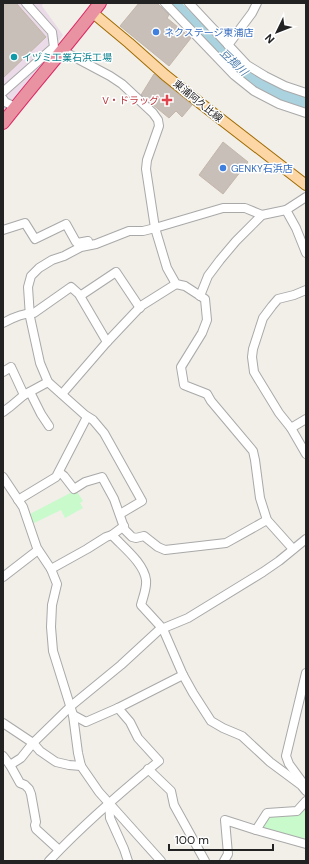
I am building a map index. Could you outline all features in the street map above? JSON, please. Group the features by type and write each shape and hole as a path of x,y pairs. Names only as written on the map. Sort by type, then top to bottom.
{"highway":[{"path":"3,123 7,103 63,51 100,3"}],"main road":[{"name":"東浦阿久比線","path":"93,13 165,75 306,185"}],"street":[{"path":"3,92 54,46 52,32 26,3"},
{"path":"165,3 234,75 254,91 279,104 306,113"},
{"path":"189,3 247,65 285,86 306,93"},
{"path":"228,45 252,13 257,3"},
{"path":"63,51 122,84 153,113 158,120 159,126 147,160 146,169 155,228 166,268 176,284 185,286 205,299 208,320 202,333 181,367 184,385 207,394 211,401 253,451 260,498 267,520 293,550"},
{"path":"200,296 208,276 220,260 236,241 262,216 286,210 306,197"},
{"path":"120,514 142,501 104,433 93,420 87,417 48,382 40,363 30,313 28,286 31,276 52,260 64,256 81,247 96,244 129,231 143,231 223,208 245,208 262,216"},
{"path":"286,210 296,228 306,253"},
{"path":"3,230 25,223 34,238 66,224 77,243 107,239"},
{"path":"80,295 116,272 140,308"},
{"path":"62,394 140,308 176,284"},
{"path":"3,323 19,316 34,313 71,287 80,295 108,342"},
{"path":"306,290 278,299 272,306 263,318 253,349 252,357 254,372 279,413 291,428 306,454"},
{"path":"3,372 11,366 49,426"},
{"path":"3,412 27,393 48,382"},
{"path":"18,500 56,477 60,472 87,417"},
{"path":"291,428 306,419"},
{"path":"60,472 74,489 85,482 102,477 114,499 125,530 132,537 136,538 144,536 158,547 165,550 226,543 267,520"},
{"path":"3,476 25,511 38,550 51,569 57,584 52,605 51,627 53,652 72,711 81,766 99,792 161,861"},
{"path":"51,569 112,535 124,526"},
{"path":"112,535 141,566 146,580 146,589 140,605 163,629 183,674 211,721 242,736 270,762 301,785 306,791"},
{"path":"10,765 21,758 33,743 72,711 159,630 188,618 231,593 279,562 306,538"},
{"path":"3,577 38,550"},
{"path":"306,673 286,756 289,764 306,788"},
{"path":"72,711 86,722 118,708 183,674"},
{"path":"49,861 109,802 159,761 138,738 130,722 118,708"},
{"path":"3,723 33,743 40,751 56,762 81,766"},
{"path":"3,756 20,783 29,789 36,822 36,829 59,850"},
{"path":"148,769 171,791 174,805 205,861"},
{"path":"296,773 306,782"},
{"path":"256,830 267,813 297,811 306,801"},
{"path":"109,802 110,818 128,861"},
{"path":"224,861 228,854 225,820 306,844"},
{"path":"122,861 124,849"}],"shaded area":[{"path":"3,3 43,3 42,6 63,35 23,91 3,115"}],"green space":[{"path":"76,490 83,501 80,503 83,508 65,518 61,510 32,524 28,515"},
{"path":"306,807 306,840 262,827 268,816 298,816"}],"building":[{"name":"イヅミ工業石浜工場","path":"3,3 16,3 46,37 3,78"},
{"name":"ネクステージ東浦店","path":"139,3 157,3 169,15 167,18 191,38 169,66 120,26"},
{"name":"V・ドラッグ","path":"154,74 192,105 182,117 176,111 169,118 141,95"},
{"name":"GENKY石浜店","path":"223,142 248,162 223,194 199,175"}],"waterway":[{"name":"豆搗川","path":"174,3 250,77 286,97 306,103"}],"place":[{"name":"ネクステージ東浦店","path":"156,32"},
{"name":"イヅミ工業石浜工場","path":"14,57"},
{"name":"V・ドラッグ","path":"167,100"},
{"name":"GENKY石浜店","path":"223,168"}]}
